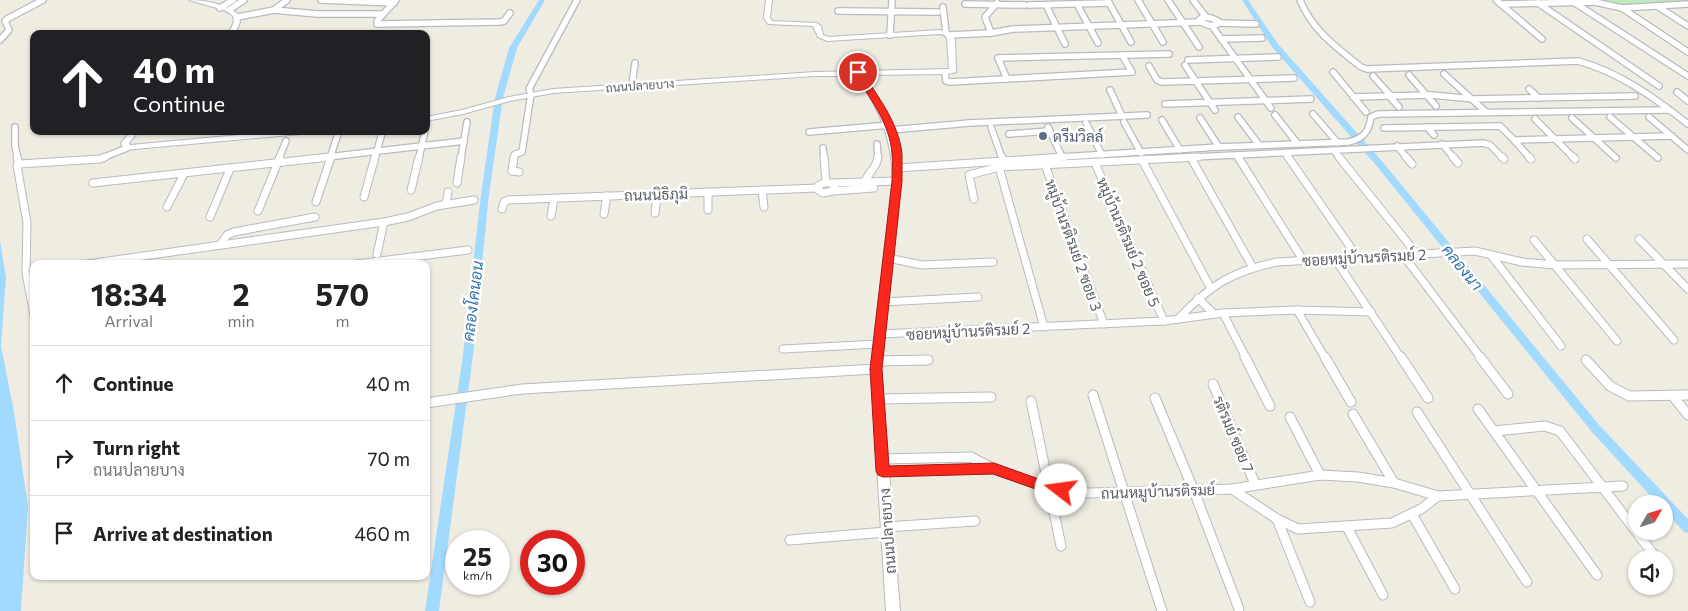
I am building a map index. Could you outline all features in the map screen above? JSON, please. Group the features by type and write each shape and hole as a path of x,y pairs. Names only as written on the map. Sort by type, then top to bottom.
{"street":[{"path":"0,40 9,30 5,22 7,19 43,0"},
{"path":"193,0 229,10 238,17 274,10 317,14 383,14"},
{"path":"220,8 233,0"},
{"path":"229,10 244,0"},
{"path":"274,10 287,0"},
{"path":"321,0 395,1"},
{"path":"519,172 512,170 515,154 522,150 531,94 529,89 577,0"},
{"path":"769,0 767,18 770,23 815,24 818,26 822,38 991,33 1013,29 1200,22 1212,26 1271,108"},
{"path":"890,35 892,0"},
{"path":"1138,0 1163,42"},
{"path":"1168,0 1199,47"},
{"path":"1193,0 1206,17"},
{"path":"1300,0 1308,21 1316,30 1366,69 1578,61 1599,67 1686,121"},
{"path":"395,1 377,24 500,22 504,21 510,13"},
{"path":"1572,1 1688,76"},
{"path":"1498,2 1595,1 1622,8 1688,4"},
{"path":"965,4 997,2 1046,5 1111,2 1131,42"},
{"path":"991,33 985,16 997,2"},
{"path":"1498,2 1542,40"},
{"path":"1537,2 1659,86"},
{"path":"1075,3 1098,43"},
{"path":"1046,5 1065,44"},
{"path":"1657,6 1688,26"},
{"path":"943,7 953,68 951,71 944,72 947,82 1132,72 1122,55"},
{"path":"1622,8 1688,52"},
{"path":"838,11 891,10 938,12"},
{"path":"233,30 238,17"},
{"path":"1200,22 1200,18 1206,17 1213,18 1219,23"},
{"path":"1212,26 1219,23 1256,24"},
{"path":"1221,39 1262,38"},
{"path":"994,50 1007,79"},
{"path":"998,58 1169,54"},
{"path":"1215,110 1196,81 1187,62 1278,58"},
{"path":"632,85 635,63"},
{"path":"1148,66 1159,81 1294,78"},
{"name":"ถนนปลายบาง","path":"430,118 531,94 632,85 858,72 944,72"},
{"name":"ถนนปลายบาง","path":"858,72 875,98 890,127 897,152 896,184 876,365 893,611"},
{"path":"1333,72 1366,112"},
{"path":"1444,74 1466,97 1500,126 1531,159"},
{"path":"1409,75 1436,106"},
{"path":"1373,76 1399,107"},
{"path":"1529,89 1543,105"},
{"path":"1582,89 1600,108"},
{"path":"1110,90 1122,119 1210,287"},
{"path":"1677,92 1688,101"},
{"path":"1353,97 1427,95 1466,97 1474,100 1635,96"},
{"path":"1165,104 1311,99"},
{"path":"1474,100 1493,126"},
{"path":"897,168 1095,163 1180,150 1338,143 1357,140 1364,136 1369,130 1371,117 1374,115 1668,110"},
{"path":"1313,114 1338,143"},
{"path":"809,132 969,123 1122,119 1147,115"},
{"path":"1275,115 1297,144"},
{"path":"1238,117 1259,145"},
{"path":"1648,117 1688,150"},
{"path":"1200,118 1219,147"},
{"path":"1535,118 1575,159"},
{"path":"1572,118 1616,158"},
{"path":"1610,118 1658,158"},
{"path":"1162,120 1180,150"},
{"path":"457,183 467,122"},
{"path":"1086,123 1102,155"},
{"path":"1384,128 1500,126"},
{"path":"15,127 19,164 17,165 27,223 30,272"},
{"path":"991,127 1044,327"},
{"path":"1427,127 1434,135"},
{"path":"1009,134 1048,129 1062,157"},
{"path":"126,148 125,143 132,135"},
{"path":"19,164 100,159 126,148 268,135"},
{"path":"316,202 338,135"},
{"path":"364,197 381,135"},
{"path":"411,190 424,135"},
{"path":"1514,140 1672,136"},
{"path":"258,211 286,141"},
{"path":"93,183 464,141"},
{"path":"864,186 866,175 879,160 877,144"},
{"path":"1442,144 1458,163"},
{"path":"974,199 969,175 1001,164 1062,157 1102,155 1191,158 1334,151 1375,147 1487,144 1504,159"},
{"path":"1397,146 1412,164"},
{"path":"823,148 829,182 836,187 833,191"},
{"path":"1334,151 1416,253"},
{"path":"1285,153 1358,258"},
{"path":"1237,156 1303,260"},
{"path":"1191,158 1252,266"},
{"name":"หมู่บ้านรติรมย์ 2 ซอย 5","path":"1095,163 1164,321"},
{"name":"หมู่บ้านรติรมย์ 2 ซอย 3","path":"1045,165 1104,324"},
{"path":"210,216 230,169"},
{"path":"167,207 184,174"},
{"path":"817,188 820,184 829,182 864,186"},
{"path":"833,191 864,186 896,184"},
{"name":"ถนนนิธิภุมิ","path":"502,209 504,202 508,200 817,188 823,193 833,191"},
{"path":"762,190 764,207"},
{"path":"446,204 448,192"},
{"path":"708,192 708,210"},
{"path":"655,213 657,194"},
{"path":"604,214 607,196"},
{"path":"551,216 554,198"},
{"path":"116,260 384,222 408,217 446,204 474,200"},
{"path":"220,245 226,235 234,232 315,217"},
{"path":"377,254 384,222"},
{"path":"1587,239 1674,340"},
{"path":"1639,239 1688,289"},
{"path":"1534,240 1617,340"},
{"path":"388,260 468,250"},
{"name":"ซอยหมู่บ้านรติรมย์ 2","path":"1178,319 1210,287 1229,274 1252,266 1303,260 1475,251 1522,262 1555,265 1688,264"},
{"path":"1403,255 1508,394"},
{"path":"1491,255 1561,346"},
{"path":"888,258 922,265 993,262"},
{"path":"1335,259 1428,398"},
{"path":"883,302 978,297"},
{"path":"1198,298 1214,314"},
{"path":"1297,310 1351,402"},
{"name":"ซอยหมู่บ้านรติรมย์ 2","path":"783,349 878,339 1044,327 1164,321 1223,313 1297,310 1371,312"},
{"path":"1223,313 1270,406"},
{"path":"430,402 522,388 928,360"},
{"path":"1586,360 1612,388 1621,394 1628,396 1688,395"},
{"name":"รติรมย์ ซอย 7","path":"1213,384 1255,484"},
{"path":"1093,395 1162,611"},
{"path":"1672,395 1688,415"},
{"path":"878,400 992,397"},
{"path":"1155,398 1194,491 1239,609"},
{"path":"1031,401 1061,546"},
{"path":"1478,409 1597,576"},
{"path":"1416,412 1528,582"},
{"path":"1353,414 1394,483"},
{"path":"1290,417 1320,475"},
{"path":"1494,431 1545,426 1552,427 1560,432 1650,550"},
{"name":"ถนนหมูบ้านรติรมย์","path":"882,459 971,457 994,469 1050,489 1089,493 1232,489 1320,475 1358,477 1394,483 1438,496 1623,486"},
{"path":"883,471 994,469"},
{"name":"ถนนหมูบ้านรติรมย์","path":"1232,489 1277,519 1298,528 1347,527 1392,523 1412,514 1438,496"},
{"path":"1412,514 1456,589"},
{"path":"1277,519 1310,602"},
{"path":"790,540 975,521"},
{"path":"1347,527 1383,595"}],"green space":[{"path":"1596,0 1688,0 1688,4 1620,7"}],"water":[{"path":"0,240 6,278 1,346 14,412 28,506 21,611 0,611"}],"waterway":[{"name":"คลองโคนอน","path":"432,611 468,355 485,194 499,98 513,48 542,0"},
{"name":"คลองนา","path":"1245,0 1275,45 1378,162 1596,429 1688,528"}],"place":[{"name":"ดรีมวิลล์","path":"1043,136"}],"route":[{"path":"858,72 883,112 891,130 897,152 897,181 876,369 883,471 994,469 1050,489 1061,490"}]}
